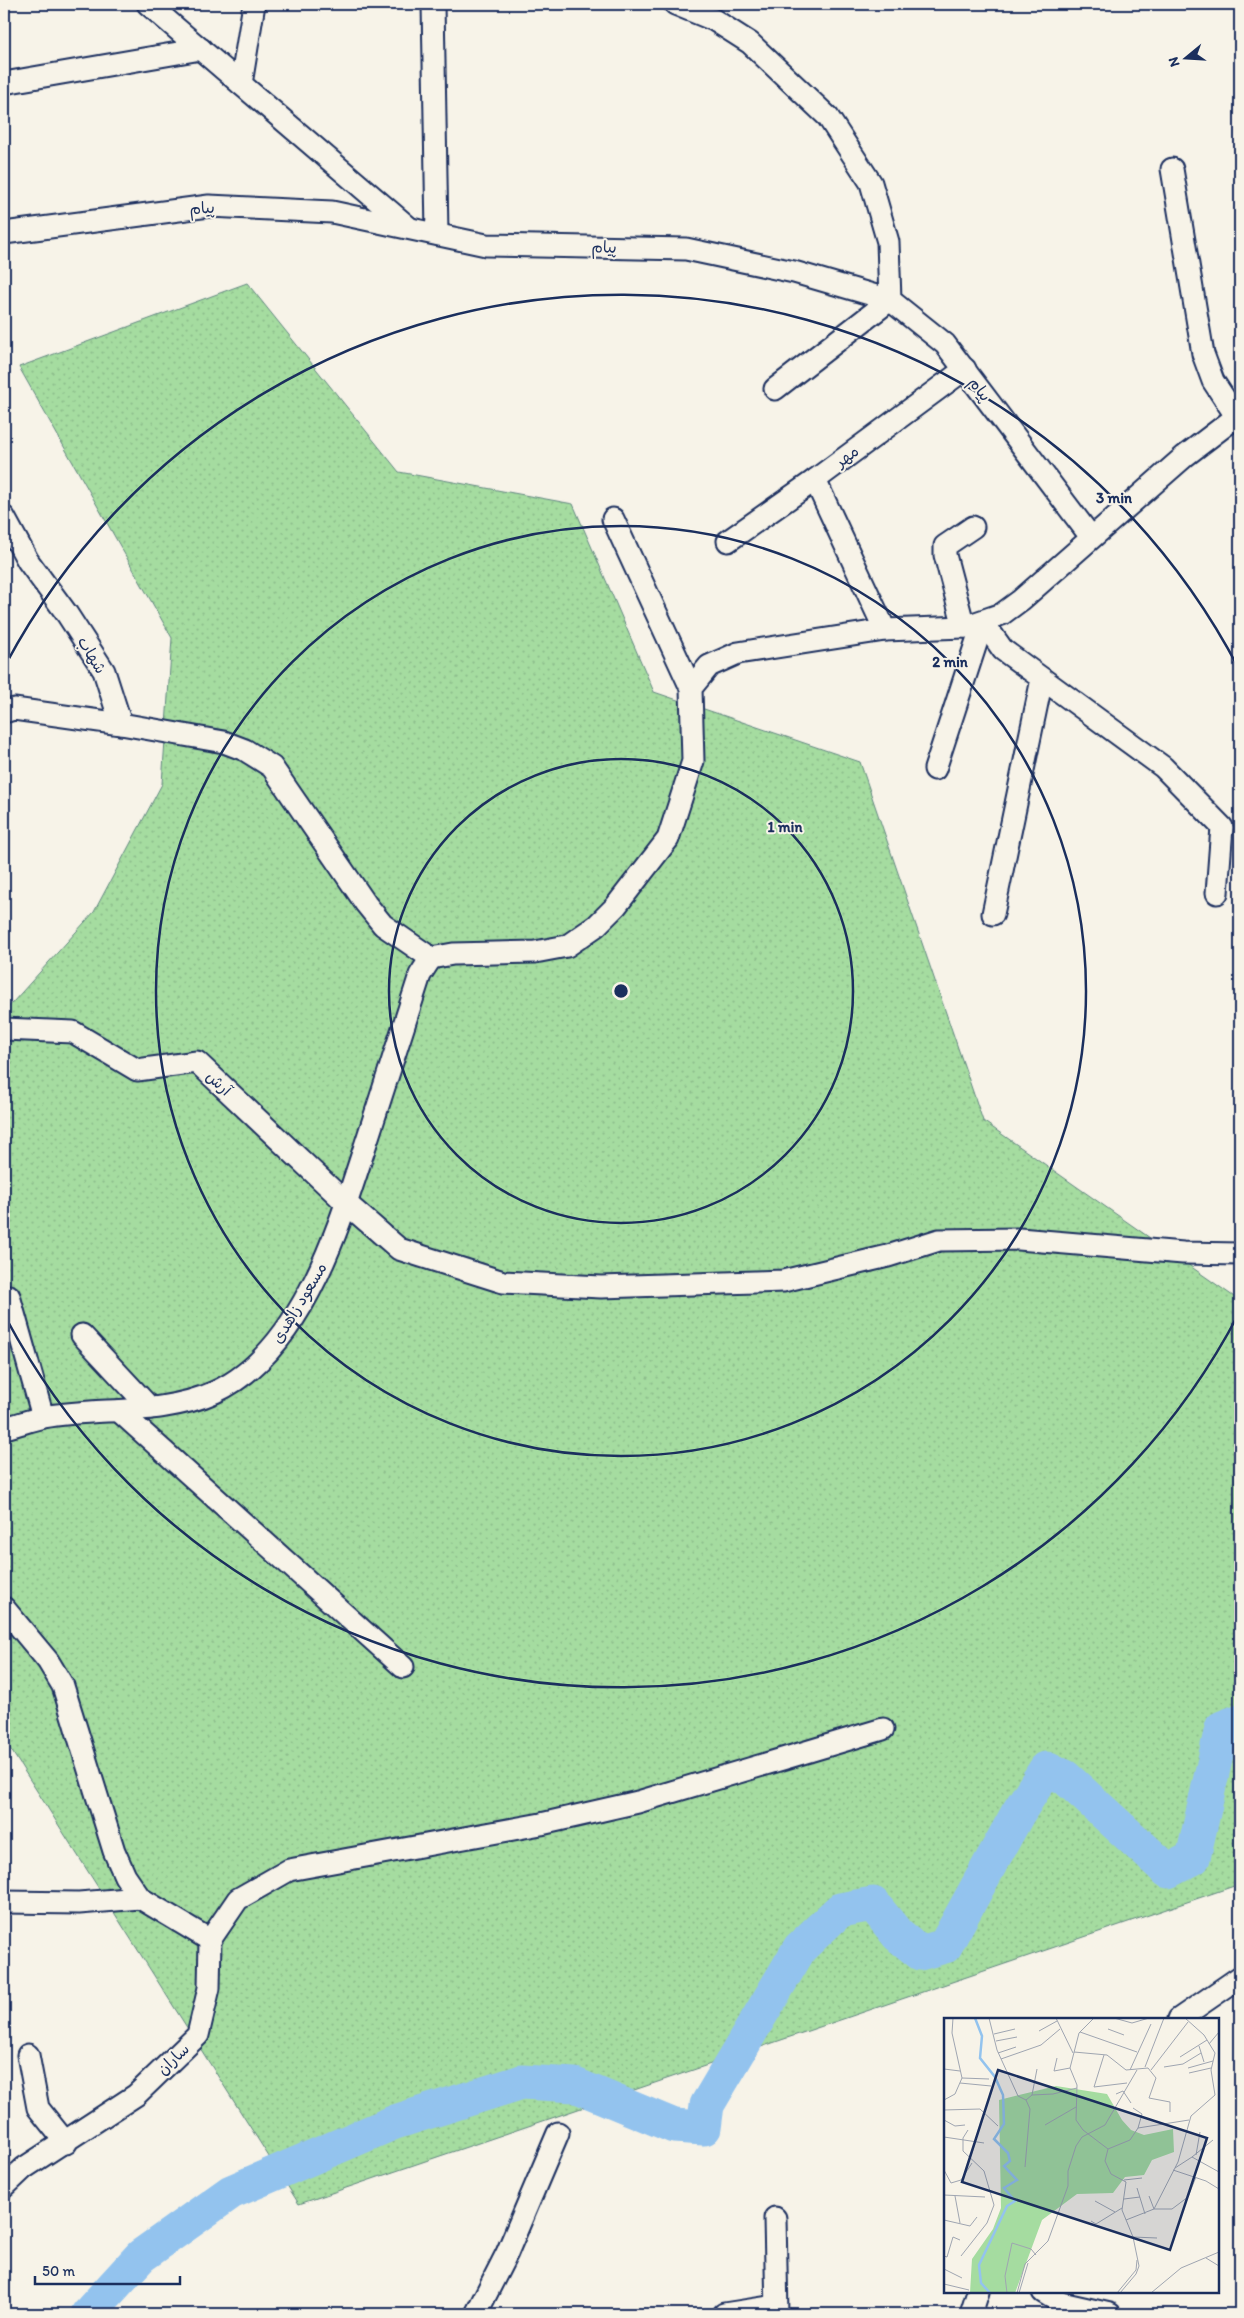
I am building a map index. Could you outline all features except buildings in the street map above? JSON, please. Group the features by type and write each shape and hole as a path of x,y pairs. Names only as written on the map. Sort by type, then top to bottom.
{"street":[{"path":"148,4 410,229"},
{"path":"241,84 254,4"},
{"path":"433,4 436,234"},
{"path":"675,4 714,20 750,43 828,117 871,183 888,242 890,300 775,389"},
{"path":"4,83 202,50"},
{"path":"691,688 709,666 738,653 885,630 973,624 1002,614 1021,600 1185,456 1238,415 1213,381 1203,354 1172,169"},
{"name":"پیام","path":"4,233 209,206 332,212 486,245 686,249 794,272 890,300 945,344 1091,537"},
{"name":"مهر","path":"728,541 815,480 965,369"},
{"path":"815,480 885,630"},
{"name":"شهاب","path":"4,517 28,561 67,614 104,671 121,724"},
{"path":"4,712 14,710 121,724 224,742 245,750 272,767 366,904 383,925 431,958 453,954 535,952 567,946 596,926 616,906 668,839 693,761 691,688 613,519"},
{"path":"973,527 945,546 945,555 973,624 1003,650 1163,766 1222,827 1217,893"},
{"path":"935,769 973,624"},
{"path":"993,914 1042,679"},
{"name":"مسعود زاهدی","path":"4,1428 44,1417 150,1408 214,1392 246,1374 274,1347 321,1271 346,1203 420,976 431,958"},
{"name":"آرش","path":"4,1029 73,1032 137,1070 197,1062 346,1203"},
{"path":"346,1203 399,1249 503,1282 601,1287 783,1282 888,1256 939,1240 1019,1240 1183,1253 1240,1254"},
{"path":"9,1296 44,1417"},
{"path":"82,1335 150,1408"},
{"path":"119,1411 403,1667"},
{"path":"4,1608 48,1661 63,1686 114,1851 125,1876 140,1898 210,1940 238,1899 289,1870 542,1824 638,1802 883,1729"},
{"path":"4,1902 79,1903 140,1898"},
{"name":"ساران","path":"4,2187 24,2168 66,2143 136,2095 198,2034 209,1988 210,1940"},
{"path":"1181,2018 1240,1977"},
{"path":"28,2055 38,2108 66,2143"},
{"path":"476,2314 508,2253 558,2133"},
{"path":"724,2314 777,2310 775,2218"},
{"path":"970,2314 978,2293"},
{"path":"1045,2293 1061,2303 1110,2314"}],"green space":[{"path":"247,283 399,472 573,504 654,692 860,762 983,1121 1240,1301 1240,1884 299,2204 4,1739 4,1012 94,912 162,784 172,638 19,367"}],"waterway":[{"path":"88,2314 141,2256 231,2192 395,2122 522,2082 575,2085 674,2126 704,2128 707,2105 800,1948 840,1910 873,1904 898,1935 920,1953 945,1946 1018,1813 1046,1769 1065,1777 1168,1871 1193,1858 1222,1728 1240,1721"}]}
